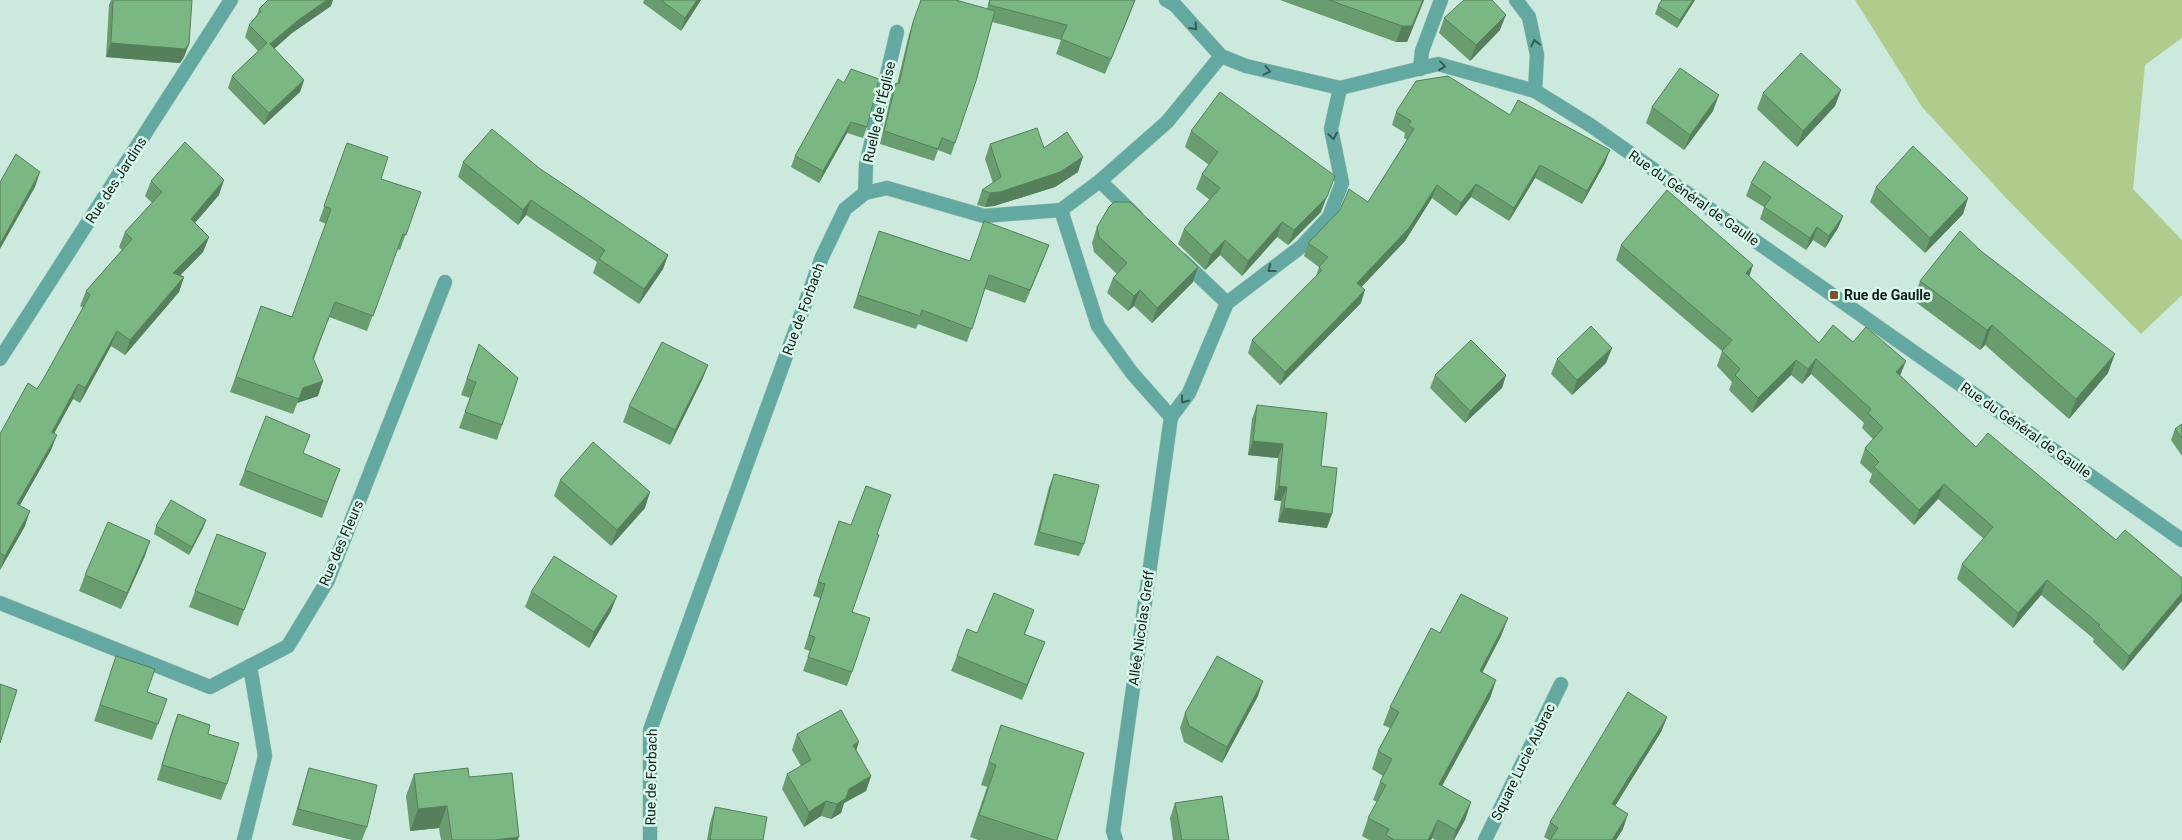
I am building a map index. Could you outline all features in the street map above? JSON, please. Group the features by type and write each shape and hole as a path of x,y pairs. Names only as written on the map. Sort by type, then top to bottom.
{"street":[{"name":"Rue des Jardins","path":"0,360 231,0"},
{"name":"Rue du Général de Gaulle","path":"1166,0 1175,5 1221,56 1246,66 1340,88 1438,64 1535,91 1598,131 2181,538"},
{"path":"1420,68 1422,51 1442,0"},
{"path":"1516,0 1529,17 1537,55 1535,91"},
{"name":"Ruelle de l'Église","path":"865,193 866,165 897,32"},
{"path":"1221,56 1167,122 1100,181 1061,210 1098,326 1132,373 1171,416 1189,393 1227,302 1302,246 1329,217 1342,184 1331,129 1340,88"},
{"path":"1100,181 1150,228"},
{"name":"Rue de Forbach","path":"650,840 650,730 822,257 845,209 865,193 887,188 984,216 1061,210"},
{"path":"1171,249 1227,302"},
{"name":"Rue des Fleurs","path":"0,603 210,687 288,646 328,580 445,282"},
{"name":"Allée Nicolas Greff","path":"1116,840 1113,831 1171,416"},
{"path":"244,840 264,756 250,666"},
{"name":"Square Lucie Aubrac","path":"1485,840 1561,684"}],"green space":[{"path":"1855,0 2182,0 2182,38 2145,65 2133,189 2182,240 2182,295 2141,334 2006,198 1922,107"}],"building":[{"path":"113,0 192,0 189,44 185,49 111,43"},
{"path":"268,0 327,0 297,21 270,44 304,80 269,113 232,76 267,43 249,25 261,11 259,9"},
{"path":"661,0 697,0 685,18"},
{"path":"921,0 956,0 995,11 976,81 955,143 942,138 938,149 884,131 896,83 899,84 913,22"},
{"path":"990,0 1135,0 1111,59 1061,39 1067,25 989,5"},
{"path":"1329,0 1423,0 1412,26 1402,26"},
{"path":"1464,0 1492,0 1506,15 1476,45 1444,18"},
{"path":"1662,0 1693,0 1680,20 1658,6"},
{"path":"1801,53 1841,90 1803,131 1763,93"},
{"path":"1680,68 1719,95 1690,135 1652,107"},
{"path":"851,69 879,79 867,127 851,122 823,171 795,156 838,79 844,83"},
{"path":"1448,76 1510,115 1518,100 1610,150 1587,191 1540,165 1514,208 1476,184 1461,203 1437,185 1409,228 1357,283 1365,290 1285,372 1252,340 1322,270 1319,267 1328,257 1308,243 1340,210 1349,189 1368,202 1414,129 1408,125 1411,121 1396,112 1416,81"},
{"path":"1220,92 1335,176 1327,197 1294,230 1282,222 1248,261 1225,240 1211,255 1184,229 1220,188 1202,174 1218,152 1191,131"},
{"path":"1037,128 1044,148 1067,132 1083,157 1060,172 1000,192 990,193 982,190 1001,177 990,144"},
{"path":"492,129 539,168 668,255 644,289 599,259 605,250 531,200 523,210 463,162"},
{"path":"185,142 224,180 191,219 209,237 173,273 184,277 130,340 117,331 85,388 78,384 52,432 57,435 17,504 30,511 5,556 0,553 0,434 28,383 37,389 45,376 90,295 86,291 132,239 125,232 162,192 151,181"},
{"path":"347,143 388,157 381,179 421,192 406,235 403,234 373,316 335,302 313,358 323,381 303,388 299,399 236,377 261,306 292,317 331,209 324,206"},
{"path":"1913,146 1968,198 1930,238 1876,187"},
{"path":"16,154 40,172 0,244 0,182"},
{"path":"1764,161 1843,216 1829,236 1817,227 1810,238 1764,207 1771,197 1751,183"},
{"path":"1667,190 1753,265 1746,273 1819,343 1833,325 1853,342 1866,327 1906,361 1896,372 1976,447 1988,433 2116,540 2125,530 2182,578 2182,593 2129,656 2098,626 2100,625 2047,580 2018,613 1962,564 1993,527 1944,484 1919,510 1874,467 1879,462 1865,448 1883,428 1868,413 1871,409 1816,359 1808,369 1796,360 1758,398 1735,375 1740,369 1722,351 1732,340 1621,245"},
{"path":"1114,202 1130,202 1198,267 1157,308 1140,290 1134,296 1113,278 1127,263 1099,237 1097,227"},
{"path":"984,221 1049,245 1030,290 989,275 972,329 922,310 920,316 858,295 879,231 970,261"},
{"path":"1960,231 1981,251 2115,354 2076,399 1992,325 1987,330 1920,281"},
{"path":"1591,326 1612,348 1577,380 1557,359"},
{"path":"1471,340 1506,375 1470,411 1435,375"},
{"path":"662,342 708,365 675,430 629,406"},
{"path":"479,344 518,378 502,425 465,412 476,382 467,379"},
{"path":"1257,405 1327,413 1321,466 1337,468 1332,514 1284,508 1287,487 1279,486 1283,444 1253,441"},
{"path":"266,416 310,435 303,453 340,469 327,502 245,470"},
{"path":"2182,424 2182,438 2175,429"},
{"path":"593,442 650,492 617,530 560,480"},
{"path":"1054,474 1099,485 1084,544 1039,532"},
{"path":"866,486 891,495 852,612 870,618 852,672 808,657 815,637 809,635 825,584 818,582 839,521 851,525"},
{"path":"171,500 206,520 192,547 156,526"},
{"path":"108,522 150,541 127,593 85,575"},
{"path":"217,534 266,553 244,610 195,591"},
{"path":"554,556 617,596 594,632 531,592"},
{"path":"994,593 1034,610 1024,634 1045,642 1027,685 957,656 967,629 977,633"},
{"path":"1461,594 1508,618 1480,671 1496,680 1439,784 1471,802 1456,830 1438,820 1428,840 1394,840 1386,835 1389,829 1368,818 1386,785 1380,782 1392,759 1378,751 1399,712 1390,707 1431,628 1440,633"},
{"path":"116,656 155,669 147,692 167,699 158,724 100,705"},
{"path":"1217,656 1263,681 1227,747 1189,726 1185,713"},
{"path":"0,684 17,690 0,743"},
{"path":"1628,692 1667,717 1612,804 1628,814 1612,840 1550,840 1558,828 1550,822"},
{"path":"841,710 859,742 853,745 871,776 849,789 846,798 837,804 826,801 809,812 787,774 811,760 797,734"},
{"path":"178,714 210,725 208,734 239,743 227,784 162,765"},
{"path":"1001,725 1084,753 1057,840 979,815 996,765 989,762"},
{"path":"309,768 377,785 367,827 298,809"},
{"path":"468,768 469,777 512,773 519,837 495,840 452,840 447,806 418,809 414,774"},
{"path":"1222,796 1229,840 1182,840 1175,803"},
{"path":"715,807 767,817 763,840 710,840"}],"place":[{"name":"Rue de Gaulle","path":"1834,295"}]}
